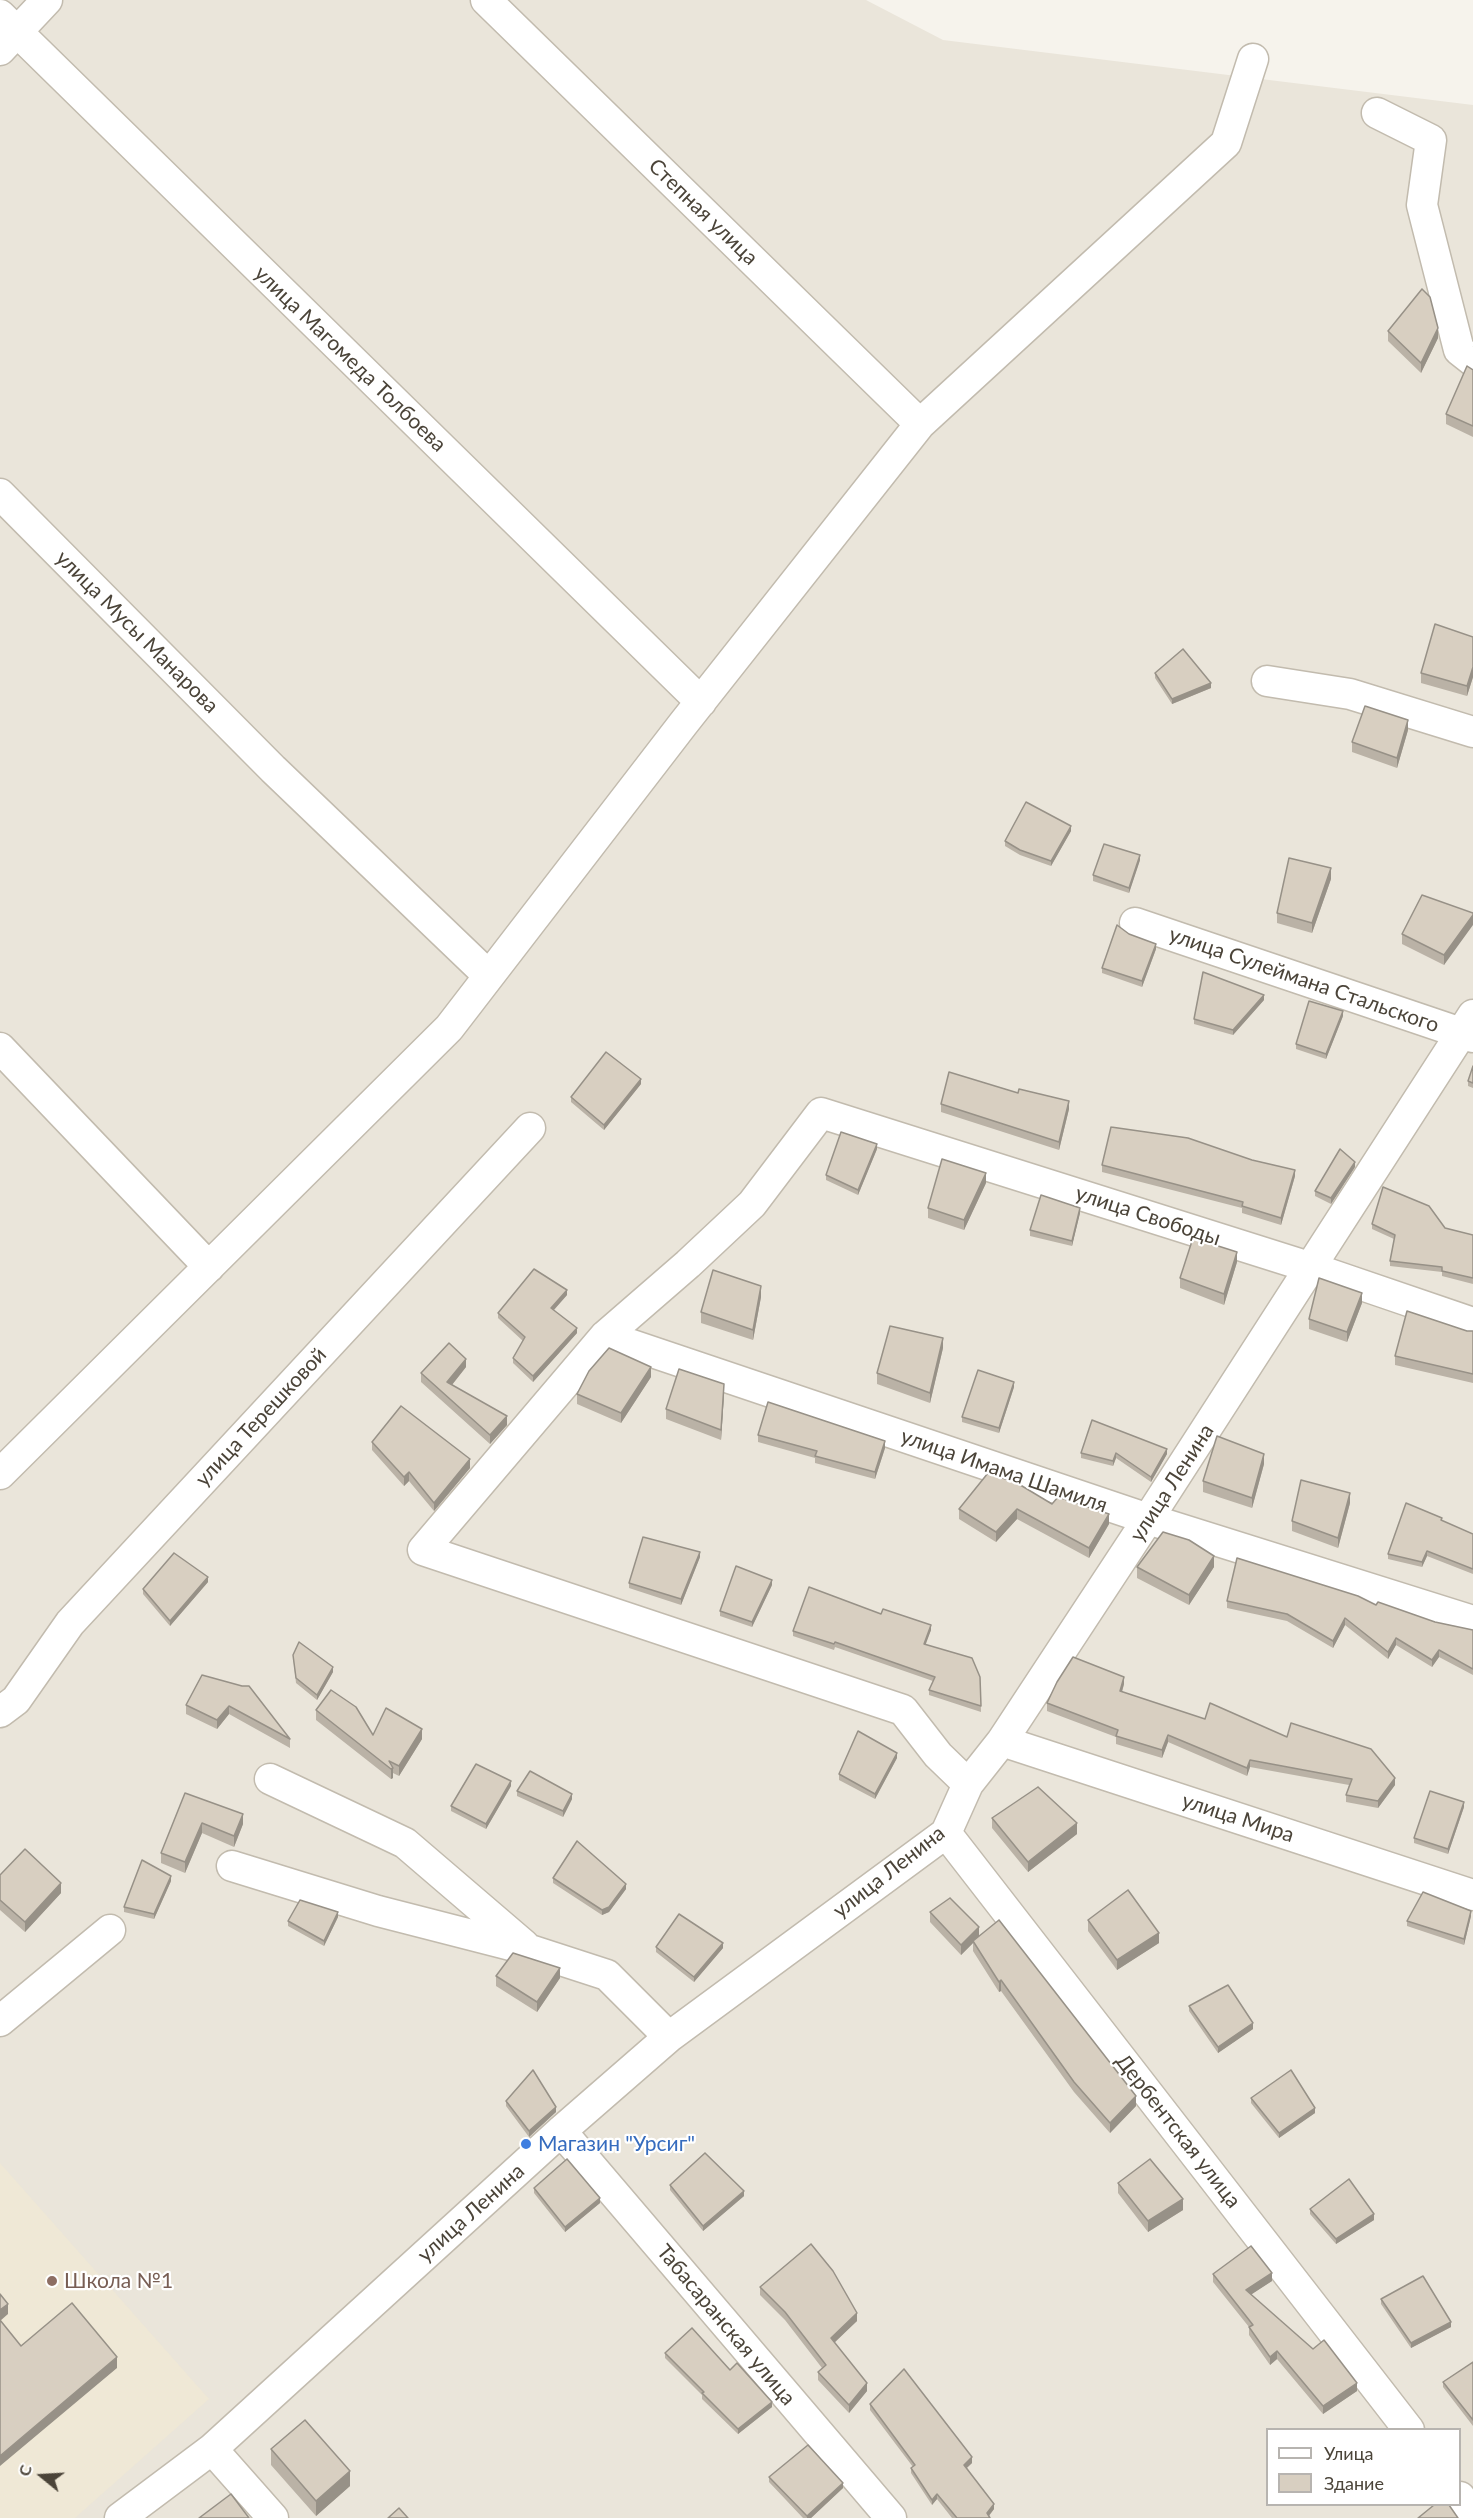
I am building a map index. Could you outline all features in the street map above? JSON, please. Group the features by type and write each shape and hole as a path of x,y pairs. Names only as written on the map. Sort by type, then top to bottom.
{"street":[{"path":"6,33 47,0"},
{"name":"Степная улица","path":"486,0 920,424"},
{"name":"улица Магомеда Толбоева","path":"6,33 701,702"},
{"path":"0,1474 449,1028 920,424 1226,143 1253,59"},
{"path":"1377,113 1431,140 1422,205 1459,350 1473,361"},
{"name":"улица Мусы Манарова","path":"0,494 273,769 489,976"},
{"path":"1267,681 1350,694 1473,732"},
{"name":"улица Сулеймана Стальского","path":"1135,923 1469,1029"},
{"name":"улица Ленина","path":"120,2518 212,2449 561,2131 669,2037 946,1833 968,1784 1002,1741 1148,1519 1309,1267 1469,1029"},
{"path":"0,1048 208,1267"},
{"name":"улица Свободы","path":"605,1336 688,1264 752,1204 821,1113 1309,1267 1473,1323"},
{"name":"улица Терешковой","path":"0,1712 16,1700 70,1623 530,1128"},
{"path":"605,1336 423,1550 903,1710 938,1755 968,1784"},
{"name":"улица Имама Шамиля","path":"605,1336 1148,1519 1473,1621"},
{"name":"улица Мира","path":"1002,1741 1473,1895"},
{"path":"270,1779 405,1843 530,1950"},
{"name":"Дербентская улица","path":"946,1833 1408,2428"},
{"path":"232,1866 378,1911 530,1950 607,1975 669,2037"},
{"path":"0,2020 110,1930"},
{"name":"Табасаранская улица","path":"561,2131 891,2518"},
{"path":"212,2449 273,2518"},
{"path":"1461,2498 1473,2516"}],"shaded area":[{"path":"0,0 866,0 943,40 1473,105 1473,2518 0,2518"},
{"name":"Школа №1","path":"0,2163 209,2399 75,2518 0,2518"}],"building":[{"path":"1422,289 1430,297 1438,328 1421,363 1388,331"},
{"path":"1467,366 1473,370 1473,426 1446,414"},
{"path":"1435,624 1473,637 1473,667 1467,686 1421,673"},
{"path":"1183,649 1211,683 1172,699 1155,673"},
{"path":"1365,706 1408,720 1397,758 1352,742"},
{"path":"1026,802 1071,826 1051,861 1020,850 1005,841"},
{"path":"1104,844 1140,855 1129,888 1093,875"},
{"path":"1289,858 1331,868 1312,923 1277,913"},
{"path":"1422,895 1473,913 1444,955 1402,934"},
{"path":"1117,925 1129,934 1156,944 1142,981 1102,968"},
{"path":"1203,972 1264,995 1233,1030 1194,1019"},
{"path":"1309,1001 1343,1011 1326,1054 1296,1044"},
{"path":"606,1052 641,1079 604,1125 571,1097"},
{"path":"1473,1066 1473,1083 1468,1081"},
{"path":"949,1072 1018,1093 1019,1089 1069,1101 1059,1142 941,1104"},
{"path":"1111,1127 1188,1138 1252,1160 1295,1170 1281,1218 1242,1206 1243,1202 1102,1165"},
{"path":"841,1132 877,1144 858,1190 826,1175"},
{"path":"1340,1149 1355,1162 1331,1198 1315,1191"},
{"path":"942,1159 986,1173 964,1220 928,1208"},
{"path":"1383,1187 1429,1206 1445,1228 1473,1235 1473,1278 1442,1271 1442,1267 1390,1261 1395,1235 1372,1224"},
{"path":"1041,1195 1080,1208 1072,1241 1030,1230"},
{"path":"1193,1238 1237,1252 1224,1294 1180,1278"},
{"path":"534,1269 567,1290 551,1308 577,1328 533,1376 513,1358 525,1337 498,1313"},
{"path":"713,1270 761,1286 753,1330 701,1312"},
{"path":"1319,1278 1362,1293 1347,1332 1309,1319"},
{"path":"1407,1311 1473,1331 1473,1374 1395,1356"},
{"path":"890,1326 943,1338 930,1393 877,1373"},
{"path":"449,1343 466,1359 447,1382 507,1416 490,1435 421,1373"},
{"path":"609,1348 651,1367 621,1413 577,1394 589,1371"},
{"path":"679,1369 724,1384 721,1430 666,1409"},
{"path":"978,1370 1014,1382 999,1428 962,1417"},
{"path":"768,1402 885,1441 875,1472 815,1456 817,1451 758,1435"},
{"path":"401,1406 470,1459 434,1503 409,1472 404,1477 372,1442"},
{"path":"1092,1420 1167,1449 1151,1477 1116,1453 1113,1461 1081,1453"},
{"path":"1217,1436 1264,1454 1252,1498 1203,1481"},
{"path":"988,1473 1017,1483 1052,1504 1058,1497 1109,1514 1089,1548 1017,1509 996,1532 959,1509"},
{"path":"1301,1480 1350,1493 1338,1538 1292,1521"},
{"path":"1406,1503 1473,1534 1473,1569 1427,1551 1422,1562 1388,1554"},
{"path":"1163,1532 1189,1540 1214,1556 1189,1595 1137,1567"},
{"path":"643,1537 700,1552 681,1599 629,1583"},
{"path":"174,1553 208,1577 170,1621 143,1589"},
{"path":"1237,1558 1358,1596 1376,1605 1378,1602 1435,1622 1473,1630 1473,1669 1439,1650 1432,1660 1396,1638 1388,1652 1345,1618 1333,1641 1287,1614 1227,1601"},
{"path":"736,1566 772,1580 752,1622 720,1611"},
{"path":"809,1587 881,1614 883,1609 931,1625 924,1644 972,1658 980,1677 981,1706 929,1690 935,1677 835,1642 834,1644 793,1631"},
{"path":"299,1642 333,1667 317,1695 296,1678 293,1655"},
{"path":"1073,1657 1124,1677 1120,1691 1205,1719 1210,1703 1287,1737 1291,1723 1371,1749 1395,1778 1378,1801 1346,1795 1352,1779 1250,1760 1247,1768 1168,1735 1162,1750 1116,1736 1118,1730 1047,1703"},
{"path":"202,1675 249,1686 290,1739 229,1706 217,1720 186,1705"},
{"path":"331,1690 356,1707 373,1735 386,1708 422,1729 399,1766 389,1761 393,1768 391,1769 316,1710"},
{"path":"858,1731 897,1753 875,1794 839,1774"},
{"path":"476,1764 511,1781 486,1824 451,1806"},
{"path":"530,1771 572,1794 563,1811 517,1791"},
{"path":"1038,1787 1077,1823 1028,1862 992,1818"},
{"path":"1430,1791 1464,1802 1448,1849 1414,1838"},
{"path":"185,1793 243,1814 234,1836 202,1823 185,1862 161,1853"},
{"path":"577,1841 626,1884 609,1907 602,1910 553,1878"},
{"path":"25,1849 61,1883 25,1922 0,1900 0,1875"},
{"path":"142,1860 171,1876 154,1914 124,1907"},
{"path":"1128,1890 1159,1933 1117,1960 1088,1920"},
{"path":"1423,1892 1471,1911 1464,1939 1407,1921"},
{"path":"950,1898 979,1927 961,1945 930,1912"},
{"path":"300,1900 338,1912 324,1941 288,1921"},
{"path":"679,1914 723,1943 694,1977 656,1947"},
{"path":"999,1920 1136,2096 1110,2123 1074,2082 1001,1980 999,1982 973,1941"},
{"path":"513,1953 560,1968 537,2002 496,1976"},
{"path":"1228,1985 1253,2023 1218,2047 1189,2006"},
{"path":"533,2070 556,2107 529,2131 506,2101"},
{"path":"1291,2070 1315,2108 1279,2133 1251,2098"},
{"path":"705,2153 744,2191 703,2226 670,2185"},
{"path":"567,2159 600,2198 565,2227 534,2188"},
{"path":"1150,2159 1183,2199 1148,2221 1118,2183"},
{"path":"1349,2179 1374,2214 1336,2239 1310,2209"},
{"path":"811,2244 833,2271 857,2313 831,2338 867,2383 849,2405 818,2372 826,2365 785,2312 760,2287"},
{"path":"1251,2246 1272,2273 1246,2290 1313,2349 1324,2340 1357,2383 1323,2406 1277,2351 1270,2357 1249,2327 1253,2325 1213,2274"},
{"path":"1423,2276 1451,2322 1411,2343 1381,2299"},
{"path":"0,2294 8,2304 0,2310"},
{"path":"72,2303 117,2357 0,2456 0,2320 21,2346"},
{"path":"692,2328 730,2370 737,2363 772,2402 738,2429 665,2353"},
{"path":"1473,2362 1473,2420 1443,2382"},
{"path":"904,2369 972,2457 964,2465 994,2504 987,2513 990,2518 957,2518 937,2494 932,2500 911,2468 915,2465 870,2404"},
{"path":"305,2420 350,2471 316,2501 271,2449"},
{"path":"808,2445 843,2483 807,2516 769,2477"},
{"path":"231,2494 249,2518 199,2518"},
{"path":"1433,2506 1450,2506 1458,2518 1418,2518"},
{"path":"399,2508 408,2518 388,2518"}],"place":[{"name":"Магазин \"Урсиг\"","path":"526,2144"},
{"name":"Школа №1","path":"52,2281"}]}
